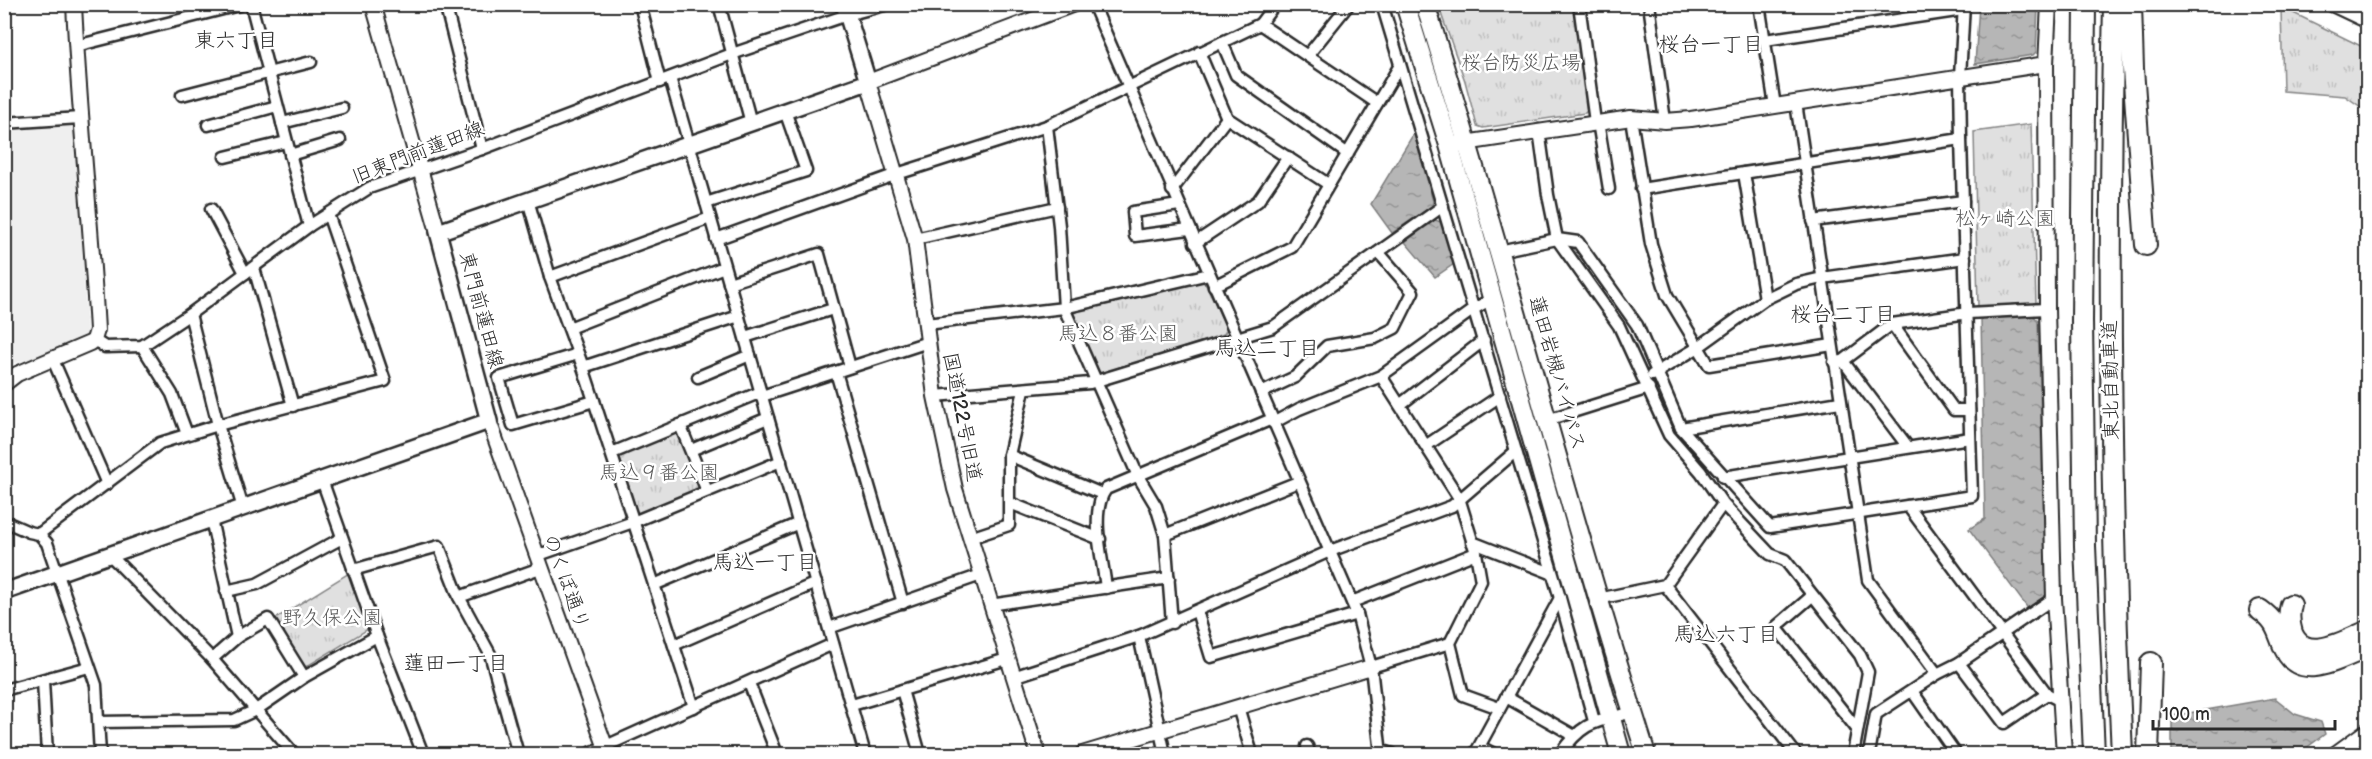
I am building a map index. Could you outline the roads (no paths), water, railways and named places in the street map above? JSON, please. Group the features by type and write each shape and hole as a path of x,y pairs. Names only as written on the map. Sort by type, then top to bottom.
{"highway":[{"name":"蓮田岩槻バイパス","path":"1405,4 1493,298 1602,719 1621,754"},
{"name":"蓮田岩槻バイパス","path":"1425,4 1468,142 1598,599 1646,754"},
{"name":"東北自動車道","path":"2085,4 2082,321 2085,546 2094,754"},
{"name":"東北自動車道","path":"2114,4 2110,172 2110,393 2122,754"},
{"path":"2131,4 2133,69 2146,245"},
{"path":"2291,605 2288,615 2290,626 2298,644 2306,648 2324,648 2367,631"},
{"path":"2260,610 2271,618 2289,655 2301,666 2319,666 2367,646"},
{"path":"2148,754 2151,663"}],"main road":[{"path":"845,10 868,82"},
{"name":"東門前蓮田線","path":"489,421 438,232 868,82"},
{"path":"4,592 489,421"}],"street":[{"path":"4,384 17,374 94,340 97,330 80,118 74,4"},
{"path":"76,46 243,4"},
{"path":"251,4 309,226"},
{"path":"373,4 438,232"},
{"path":"444,4 482,149"},
{"path":"640,4 689,144 865,754"},
{"path":"719,4 751,123"},
{"name":"旧東門前蓮田線","path":"142,346 250,271 309,226 369,189 482,149 845,10 888,4"},
{"path":"868,82 1074,4"},
{"path":"1093,4 1357,614 1371,668 1381,752 1393,754"},
{"path":"716,239 897,174 1047,126 1260,24 1275,4"},
{"path":"1308,55 1349,4"},
{"path":"1382,4 1484,340 1551,573 1602,719"},
{"path":"1579,4 1609,189"},
{"path":"1649,4 1665,121"},
{"path":"1759,4 1775,106"},
{"path":"2049,4 2046,63 2048,309 2054,598 2064,754"},
{"path":"2332,4 2367,21"},
{"path":"1499,252 1557,239 1578,242 1637,325 1682,428 1723,477 1770,527 1972,496 1961,139 1960,77 1964,7 1765,40"},
{"path":"1260,24 1377,103"},
{"path":"1222,42 1236,75 1348,154"},
{"path":"1199,52 1227,118 1328,184"},
{"path":"182,95 311,62"},
{"path":"1449,145 1597,122 1631,118 1665,121 1775,106 2046,63"},
{"path":"1214,286 1292,247 1400,64"},
{"name":"国道122号旧道","path":"868,82 915,239 935,396 955,489 1038,754"},
{"path":"1796,103 1832,345 1839,361 1908,447"},
{"path":"208,125 277,106"},
{"path":"282,123 342,108"},
{"path":"706,203 806,171 785,111"},
{"path":"4,123 80,118"},
{"path":"1172,190 1227,118"},
{"path":"1631,118 1651,244 1667,295 1709,365 1832,345"},
{"path":"1047,126 1057,207 1064,308 1138,476 1156,506 1165,535 1172,623"},
{"path":"1539,130 1557,239 1619,326 1670,435 1701,472 1723,504 1770,554 1785,560 1860,655 1869,672 1853,745"},
{"path":"1641,189 1961,139"},
{"path":"290,155 340,140"},
{"path":"225,157 286,142"},
{"path":"1195,243 1258,201 1288,157"},
{"path":"1744,173 1765,299"},
{"path":"528,200 550,277 612,453 694,707"},
{"path":"1814,221 1963,201"},
{"path":"1179,205 1133,212 1135,236 1190,229"},
{"path":"935,396 1024,390 1097,381 1273,327 1443,206"},
{"path":"915,239 1057,207"},
{"path":"211,209 250,271 293,406"},
{"path":"39,534 160,443 218,425 385,381 328,214"},
{"path":"550,277 710,218"},
{"path":"1261,393 1295,377 1327,346 1375,338 1395,328 1413,292 1379,253"},
{"path":"729,284 819,254 850,368"},
{"path":"1547,420 1647,384 1658,372 1697,348 1765,299 1796,284 1822,278 1965,258"},
{"path":"568,328 724,267"},
{"path":"926,324 1064,308 1209,274"},
{"path":"1107,588 1097,512 1102,494 1106,489 1381,376 1474,309 1493,298"},
{"path":"745,337 833,309"},
{"path":"1839,361 1892,324 1968,313 2048,309"},
{"path":"190,314 218,425 243,508"},
{"path":"583,367 739,316"},
{"path":"1892,324 1954,410 1969,410"},
{"path":"94,340 105,347 142,346 172,394 187,434"},
{"path":"1401,404 1484,340"},
{"path":"612,453 761,394 928,342"},
{"path":"578,354 499,378 513,425 594,401"},
{"path":"698,377 750,355"},
{"path":"53,360 107,484"},
{"path":"1839,361 1840,402 1868,580 1937,674"},
{"path":"836,372 903,603"},
{"path":"1381,376 1459,498 1481,581 1450,643 1462,695 1499,708"},
{"path":"970,538 1009,525 1009,455 1024,390"},
{"path":"1427,445 1500,396"},
{"path":"1682,428 1840,402"},
{"path":"691,450 768,418"},
{"name":"のくぼ通り","path":"489,421 607,750"},
{"path":"680,425 707,491"},
{"path":"1723,477 1970,438"},
{"path":"1013,677 1139,636 1330,551 1452,506 1516,451"},
{"path":"1009,455 1102,494"},
{"path":"459,597 780,460"},
{"path":"322,480 377,636 423,754"},
{"path":"1165,535 1298,482"},
{"path":"1010,503 1100,539"},
{"path":"1598,599 1665,585 1723,504"},
{"path":"1908,506 2047,694 2061,701"},
{"path":"211,519 237,637"},
{"path":"4,521 39,534 47,543 96,685 100,754"},
{"path":"654,585 799,523"},
{"path":"226,591 257,584 342,538"},
{"path":"353,570 439,546 459,597 489,654 518,754"},
{"path":"1352,602 1474,548 1551,573"},
{"path":"111,556 213,659 294,754"},
{"path":"829,628 981,575"},
{"path":"990,605 1169,578"},
{"path":"674,645 816,583"},
{"path":"1665,585 1796,754"},
{"path":"1812,596 1776,627 1853,745"},
{"path":"1494,754 1478,751 1499,708 1560,598"},
{"path":"1869,754 1876,714 1937,674 1959,663 2054,598"},
{"path":"1197,611 1211,657 1357,614"},
{"path":"213,659 237,637 268,619 304,677"},
{"path":"99,722 234,720 256,710 304,677 377,636"},
{"path":"1139,636 1165,754"},
{"path":"1082,754 1450,643"},
{"path":"588,754 607,750 694,707 833,644"},
{"path":"852,705 1007,659"},
{"path":"1959,663 2004,723 2047,694"},
{"path":"4,690 89,667"},
{"path":"43,680 47,754"},
{"path":"749,683 777,754"},
{"path":"902,690 920,754"},
{"path":"1912,691 1956,754"},
{"path":"1506,697 1574,735"},
{"path":"1238,707 1252,754"},
{"path":"1560,754 1574,735 1602,719 1633,712"},
{"path":"2335,754 2367,730"},
{"path":"1853,745 1872,741"}],"water":[{"path":"1979,5 2038,5 2036,52 2033,55 1975,64"},
{"path":"1414,133 1433,201 1432,206 1392,233 1371,204"},
{"path":"1435,220 1441,222 1454,264 1435,277 1405,242"},
{"path":"2033,316 2038,320 2046,596 2029,610 1969,529 1985,519 1981,317"},
{"path":"2275,698 2295,714 2321,722 2325,734 2298,754 2172,754 2172,716"}],"district":[{"name":"東六丁目","path":"236,40"},
{"name":"桜台一丁目","path":"1711,44"},
{"name":"桜台二丁目","path":"1843,314"},
{"name":"馬込二丁目","path":"1267,348"},
{"name":"馬込一丁目","path":"765,562"},
{"name":"馬込六丁目","path":"1726,634"},
{"name":"蓮田一丁目","path":"456,663"}],"park label":[{"name":"桜台防災広場","path":"1521,63"},
{"name":"松ヶ崎公園","path":"2005,219"},
{"name":"馬込８番公園","path":"1118,334"},
{"name":"馬込９番公園","path":"659,473"},
{"name":"野久保公園","path":"332,618"}]}
